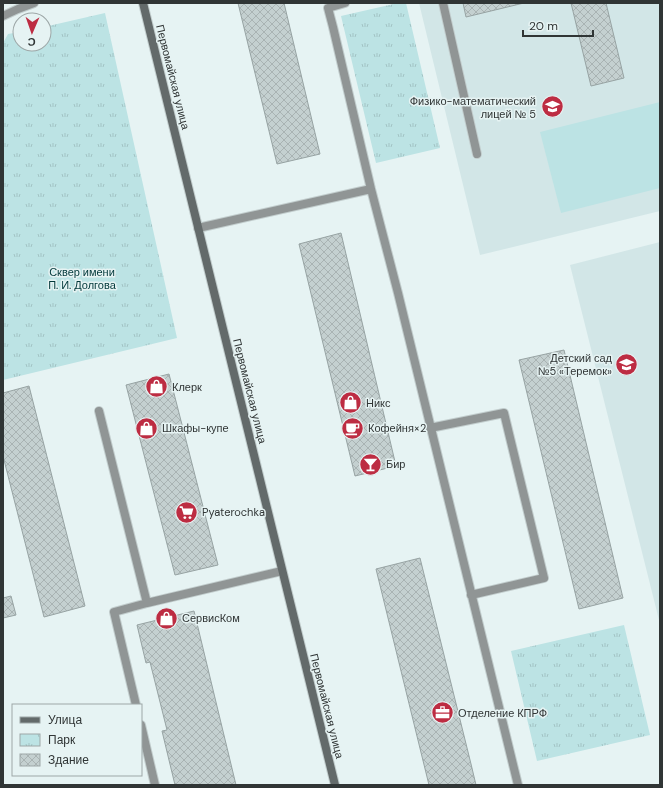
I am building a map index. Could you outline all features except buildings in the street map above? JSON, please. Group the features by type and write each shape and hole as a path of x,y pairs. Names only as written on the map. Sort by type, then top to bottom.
{"main road":[{"name":"Первомайская улица","path":"143,3 334,785"}],"lane":[{"path":"3,16 34,3"},
{"path":"345,3 328,8 371,189 398,293 518,785"},
{"path":"443,3 478,154"},
{"path":"198,228 371,189"},
{"path":"98,411 147,603"},
{"path":"430,428 504,414 506,421 544,578 471,595"},
{"path":"136,704 114,612 282,571"},
{"path":"142,729 155,785"}],"shaded area":[{"name":"Физико-математический лицей № 5","path":"419,3 660,3 660,211 480,255"},
{"name":"Детский сад №5 «Теремок»","path":"660,242 660,624 570,265"}],"green space":[{"path":"398,3 406,3 440,148 376,163 341,16"},
{"name":"Сквер имени П. И. Долгова","path":"105,13 177,338 3,380 3,43 8,34 12,33 12,52 52,52 52,25"},
{"path":"660,102 660,188 561,213 540,132"},
{"path":"624,625 650,735 537,761 511,651"}],"place":[{"name":"Физико-математический лицей № 5","path":"552,107"},
{"name":"Детский сад №5 «Теремок»","path":"627,364"},
{"name":"Клерк","path":"157,387"},
{"name":"Никс","path":"351,403"},
{"name":"Шкафы-купе","path":"147,428"},
{"name":"Кофейня×2","path":"352,428"},
{"name":"Бир","path":"371,464"},
{"name":"Pyaterochka","path":"187,512"},
{"name":"СервисКом","path":"167,618"},
{"name":"Отделение КПРФ","path":"442,713"}]}
